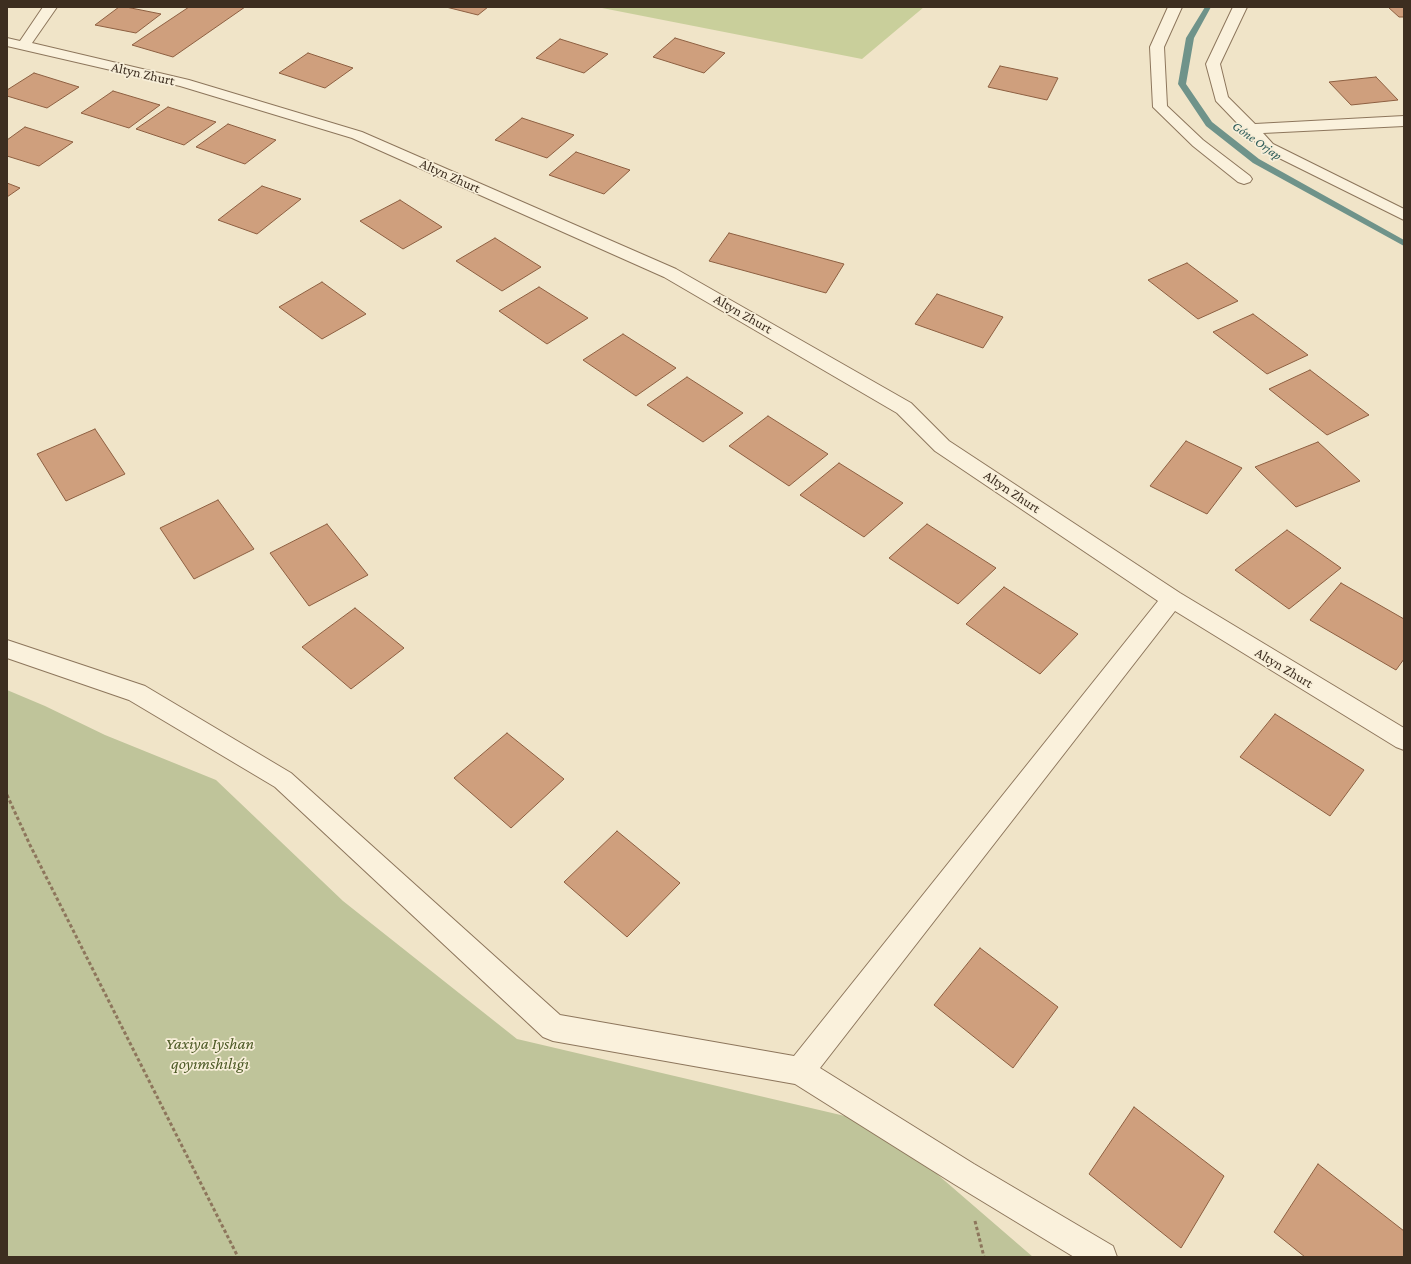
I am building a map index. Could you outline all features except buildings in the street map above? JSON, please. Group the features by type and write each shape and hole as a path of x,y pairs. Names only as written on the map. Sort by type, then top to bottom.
{"street":[{"path":"15,44 50,7"},
{"path":"1175,7 1157,48 1160,107 1198,143 1244,179"},
{"path":"1240,7 1213,64 1221,98 1268,147 1404,215"},
{"name":"Altyn Zhurt","path":"15,44 184,83 357,135 670,272 904,408 942,446 1172,600 1404,740"},
{"path":"1250,129 1404,121"},
{"path":"800,1071 1172,600"},
{"path":"7,649 137,693 282,780 553,1027 800,1071 964,1174 1102,1257"}],"path":[{"path":"7,795 30,845 238,1257"}],"green space":[{"path":"597,7 924,7 862,59"},
{"name":"Yaxiya Iyshan qoyımshılıǵı","path":"7,690 45,706 105,735 216,780 343,901 517,1039 879,1124 1033,1257 7,1257"}],"waterway":[{"name":"Góne Orjap","path":"1208,7 1190,38 1182,84 1209,124 1256,161 1404,243"}]}
